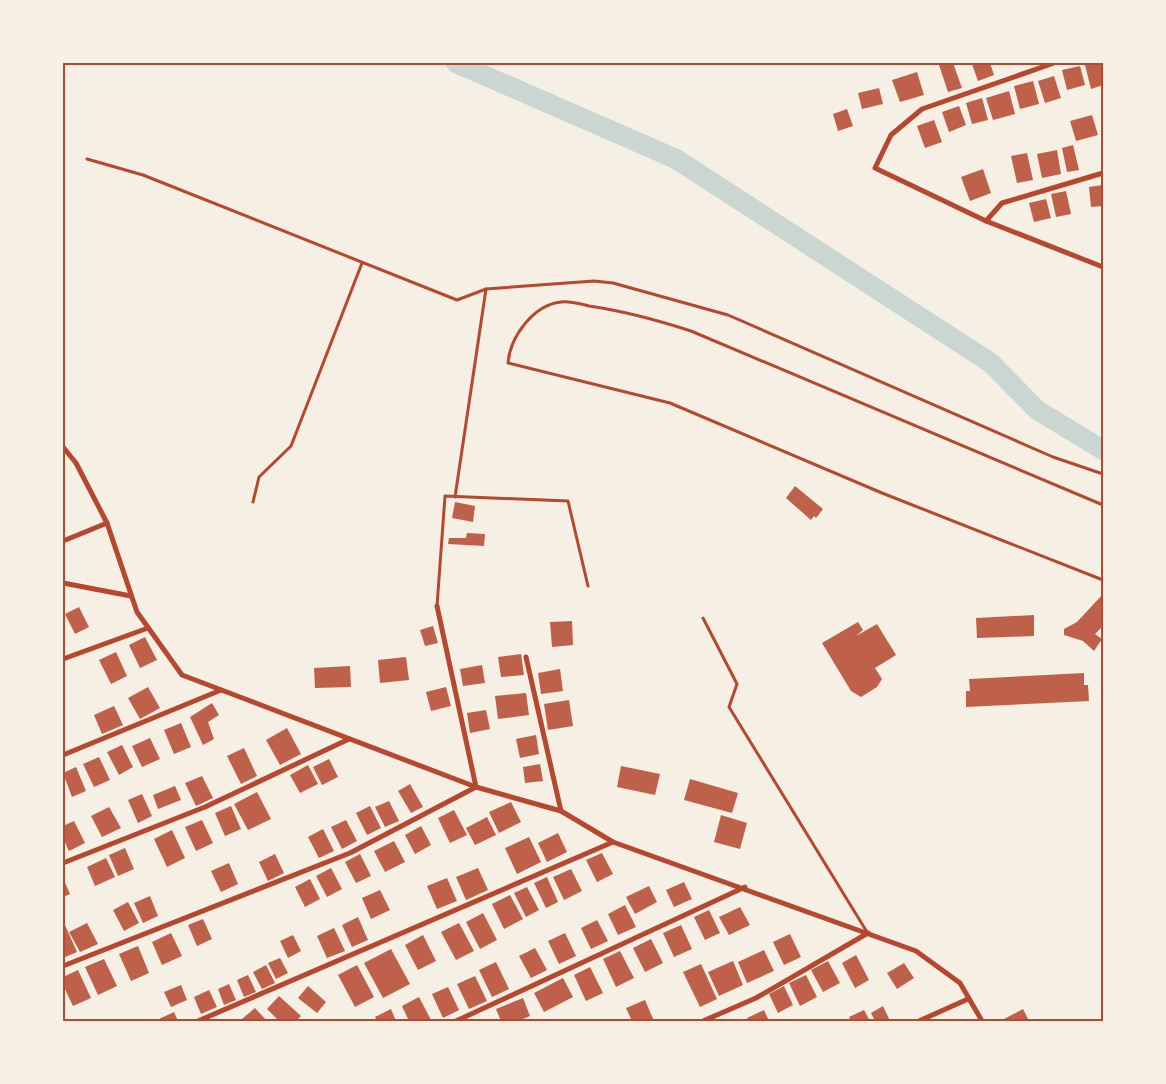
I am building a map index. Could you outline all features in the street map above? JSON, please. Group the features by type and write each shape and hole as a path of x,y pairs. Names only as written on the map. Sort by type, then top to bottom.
{"street":[{"path":"1054,63 922,109 891,135 874,168 986,221 1103,267"},
{"path":"986,221 1002,203 1103,173"},
{"path":"63,447 76,463 107,523 137,612 182,675 476,788 561,811 613,842 745,887 916,951 960,983 982,1021"},
{"path":"63,541 107,523"},
{"path":"63,583 131,596"},
{"path":"437,606 476,788"},
{"path":"63,659 148,628"},
{"path":"526,657 561,811"},
{"path":"63,755 221,690"},
{"path":"63,863 205,807 349,739"},
{"path":"63,966 351,853 476,788"},
{"path":"198,1021 613,842"},
{"path":"456,1021 745,887"},
{"path":"703,1021 756,998 868,933"},
{"path":"919,1021 968,999"}],"lane":[{"path":"87,159 142,175 457,300 486,288 594,281 613,283 728,315 1053,457 1103,474"},
{"path":"253,502 259,477 291,446 362,263"},
{"path":"455,496 486,288"},
{"path":"1103,505 691,331 627,311 561,302 540,311 519,329 509,348 508,363 669,403 882,493 1103,580"},
{"path":"437,606 445,496 568,501 588,586"},
{"path":"703,618 737,684 729,707 868,933"}],"building":[{"path":"953,63 962,88 948,92 939,65"},
{"path":"990,63 994,75 978,81 972,64"},
{"path":"1103,63 1103,85 1091,89 1085,65"},
{"path":"1080,66 1085,85 1067,90 1062,70"},
{"path":"917,72 924,95 900,102 892,80"},
{"path":"1054,76 1061,98 1045,103 1038,81"},
{"path":"1033,81 1039,104 1020,109 1014,86"},
{"path":"879,88 883,104 862,109 858,93"},
{"path":"1009,91 1015,114 993,120 986,98"},
{"path":"982,98 988,120 972,124 966,103"},
{"path":"959,106 966,125 949,132 942,112"},
{"path":"847,109 853,126 838,131 833,114"},
{"path":"1092,115 1098,135 1076,141 1070,121"},
{"path":"934,120 942,142 925,148 917,126"},
{"path":"1073,145 1079,170 1067,172 1062,148"},
{"path":"1057,150 1061,174 1042,178 1037,154"},
{"path":"1027,153 1033,180 1017,183 1011,156"},
{"path":"983,169 991,193 970,201 961,177"},
{"path":"1103,185 1103,206 1091,207 1089,187"},
{"path":"1066,191 1071,214 1056,217 1051,194"},
{"path":"1046,199 1051,218 1034,222 1029,203"},
{"path":"795,486 823,509 816,518 814,516 811,520 786,498"},
{"path":"455,502 475,506 473,522 452,518"},
{"path":"467,533 485,534 484,546 448,544 449,538 466,538"},
{"path":"1103,594 1103,626 1095,634 1102,639 1094,651 1083,641 1064,635 1064,629 1077,622"},
{"path":"79,607 89,627 75,634 65,614"},
{"path":"1034,615 1034,636 977,638 976,618"},
{"path":"572,621 573,645 552,647 550,622"},
{"path":"858,622 863,630 856,636 877,624 896,655 875,668 882,679 877,687 861,697 851,691 822,643"},
{"path":"433,626 438,643 425,646 420,630"},
{"path":"145,637 157,660 140,668 129,645"},
{"path":"116,652 127,676 111,684 99,660"},
{"path":"521,654 524,675 501,677 498,657"},
{"path":"406,657 409,680 380,683 378,660"},
{"path":"482,665 485,683 463,686 460,669"},
{"path":"350,666 351,687 315,688 314,668"},
{"path":"560,669 563,691 541,694 538,673"},
{"path":"1084,673 1084,685 1088,685 1089,701 966,707 966,691 970,691 969,679"},
{"path":"148,687 160,708 140,719 128,698"},
{"path":"446,687 451,706 431,711 426,692"},
{"path":"526,693 529,715 498,719 495,696"},
{"path":"569,700 573,726 548,730 544,704"},
{"path":"212,703 219,715 208,722 214,739 203,745 190,717"},
{"path":"114,706 123,725 102,734 94,715"},
{"path":"486,710 490,729 470,733 467,713"},
{"path":"181,723 191,747 174,754 164,730"},
{"path":"287,728 301,754 280,765 266,740"},
{"path":"536,735 539,754 520,758 516,739"},
{"path":"150,738 160,759 142,767 132,746"},
{"path":"122,745 133,767 119,775 107,752"},
{"path":"244,748 257,776 241,784 227,756"},
{"path":"99,757 110,780 94,787 83,764"},
{"path":"329,759 338,777 322,785 313,767"},
{"path":"540,764 543,781 525,783 523,767"},
{"path":"308,765 318,784 300,793 290,775"},
{"path":"621,766 660,774 655,795 617,787"},
{"path":"76,767 86,791 72,797 63,773"},
{"path":"202,776 213,798 196,806 185,783"},
{"path":"690,779 738,793 732,813 684,800"},
{"path":"410,784 423,807 411,813 398,791"},
{"path":"175,786 181,800 158,809 153,795"},
{"path":"257,792 271,819 248,830 234,804"},
{"path":"142,794 152,816 138,823 128,800"},
{"path":"389,801 399,821 385,827 375,807"},
{"path":"511,802 521,822 499,833 489,812"},
{"path":"231,806 241,829 225,836 215,813"},
{"path":"370,806 381,828 367,835 356,813"},
{"path":"109,807 121,828 102,837 91,816"},
{"path":"454,810 467,835 450,843 438,818"},
{"path":"721,815 747,823 740,849 714,842"},
{"path":"487,817 496,835 475,845 466,828"},
{"path":"202,820 213,843 196,851 185,827"},
{"path":"346,820 357,841 342,849 331,827"},
{"path":"74,821 85,843 69,851 63,838 63,826"},
{"path":"421,826 431,845 415,854 405,835"},
{"path":"323,829 334,851 319,858 308,837"},
{"path":"172,830 185,858 167,867 154,839"},
{"path":"558,833 567,852 547,862 538,843"},
{"path":"529,837 541,862 517,874 505,848"},
{"path":"394,841 405,862 385,872 374,851"},
{"path":"125,848 134,869 118,876 109,855"},
{"path":"602,853 613,874 597,882 586,860"},
{"path":"275,854 284,873 268,881 259,862"},
{"path":"360,854 371,876 356,883 345,862"},
{"path":"106,858 115,877 95,886 87,867"},
{"path":"229,863 238,884 221,892 211,871"},
{"path":"331,868 342,889 327,897 316,876"},
{"path":"478,868 488,890 466,900 456,877"},
{"path":"571,869 582,891 564,900 553,877"},
{"path":"547,877 558,902 546,908 534,883"},
{"path":"63,878 70,894 63,897"},
{"path":"447,878 457,901 437,909 427,886"},
{"path":"310,879 320,899 305,907 295,887"},
{"path":"684,882 692,899 674,907 666,890"},
{"path":"649,886 657,902 635,914 626,897"},
{"path":"527,887 539,910 526,917 514,893"},
{"path":"380,890 390,910 371,919 362,898"},
{"path":"510,895 523,919 504,929 492,904"},
{"path":"150,896 158,916 143,923 134,903"},
{"path":"128,902 139,923 124,931 113,910"},
{"path":"625,905 636,927 618,935 608,914"},
{"path":"740,907 750,925 729,935 719,917"},
{"path":"709,910 720,933 705,940 694,917"},
{"path":"483,913 497,940 480,949 466,922"},
{"path":"358,917 368,940 352,947 342,925"},
{"path":"203,919 212,939 197,946 188,925"},
{"path":"597,920 608,941 591,949 581,928"},
{"path":"87,923 98,944 80,952 69,932"},
{"path":"459,923 474,951 456,960 441,932"},
{"path":"65,925 77,952 63,958 63,926"},
{"path":"681,925 692,949 674,957 663,933"},
{"path":"334,928 345,951 327,958 317,936"},
{"path":"171,933 182,956 162,965 152,942"},
{"path":"565,933 576,956 559,964 548,941"},
{"path":"790,934 801,957 784,965 773,942"},
{"path":"293,935 301,951 288,958 280,941"},
{"path":"423,935 436,961 418,970 405,945"},
{"path":"651,939 663,963 645,972 633,948"},
{"path":"138,946 149,973 131,981 119,954"},
{"path":"535,948 547,970 531,978 519,956"},
{"path":"391,949 410,984 383,998 364,963"},
{"path":"764,950 774,971 747,983 738,962"},
{"path":"620,951 634,978 616,987 603,959"},
{"path":"856,955 869,980 855,988 842,963"},
{"path":"280,958 288,973 276,979 268,963"},
{"path":"104,959 117,986 98,995 85,967"},
{"path":"733,961 743,985 719,996 708,972"},
{"path":"828,961 840,983 823,992 811,970"},
{"path":"496,962 509,989 492,997 479,970"},
{"path":"904,963 914,978 897,989 887,973"},
{"path":"701,964 717,999 700,1007 683,972"},
{"path":"266,965 275,983 262,989 253,972"},
{"path":"357,965 374,997 355,1007 338,975"},
{"path":"590,967 603,993 586,1001 574,975"},
{"path":"78,970 91,998 73,1006 63,985 63,977"},
{"path":"248,975 256,992 244,997 237,980"},
{"path":"806,975 817,997 800,1006 789,983"},
{"path":"475,976 487,1001 469,1009 457,984"},
{"path":"563,978 573,997 544,1012 534,993"},
{"path":"229,984 236,1000 224,1005 218,989"},
{"path":"181,985 187,1000 171,1007 164,992"},
{"path":"308,986 326,1002 317,1013 298,998"},
{"path":"784,986 793,1005 778,1013 769,994"},
{"path":"448,987 459,1010 443,1018 432,994"},
{"path":"209,990 217,1007 201,1014 194,997"},
{"path":"279,996 301,1016 296,1021 279,1021 267,1009"},
{"path":"419,997 430,1021 409,1021 402,1006"},
{"path":"523,998 530,1016 518,1021 501,1021 496,1009"},
{"path":"645,1000 654,1021 632,1021 626,1008"},
{"path":"883,1006 890,1021 875,1021 871,1013"},
{"path":"255,1008 267,1021 242,1019"},
{"path":"391,1009 396,1021 377,1021 375,1017"},
{"path":"1023,1009 1029,1021 1005,1021 1004,1019"},
{"path":"764,1010 769,1021 748,1021 747,1018"},
{"path":"864,1010 870,1021 851,1021 849,1017"},
{"path":"174,1012 178,1021 160,1021 159,1019"}],"waterway":[{"path":"456,63 676,159 991,363 1037,410 1103,450"}]}
